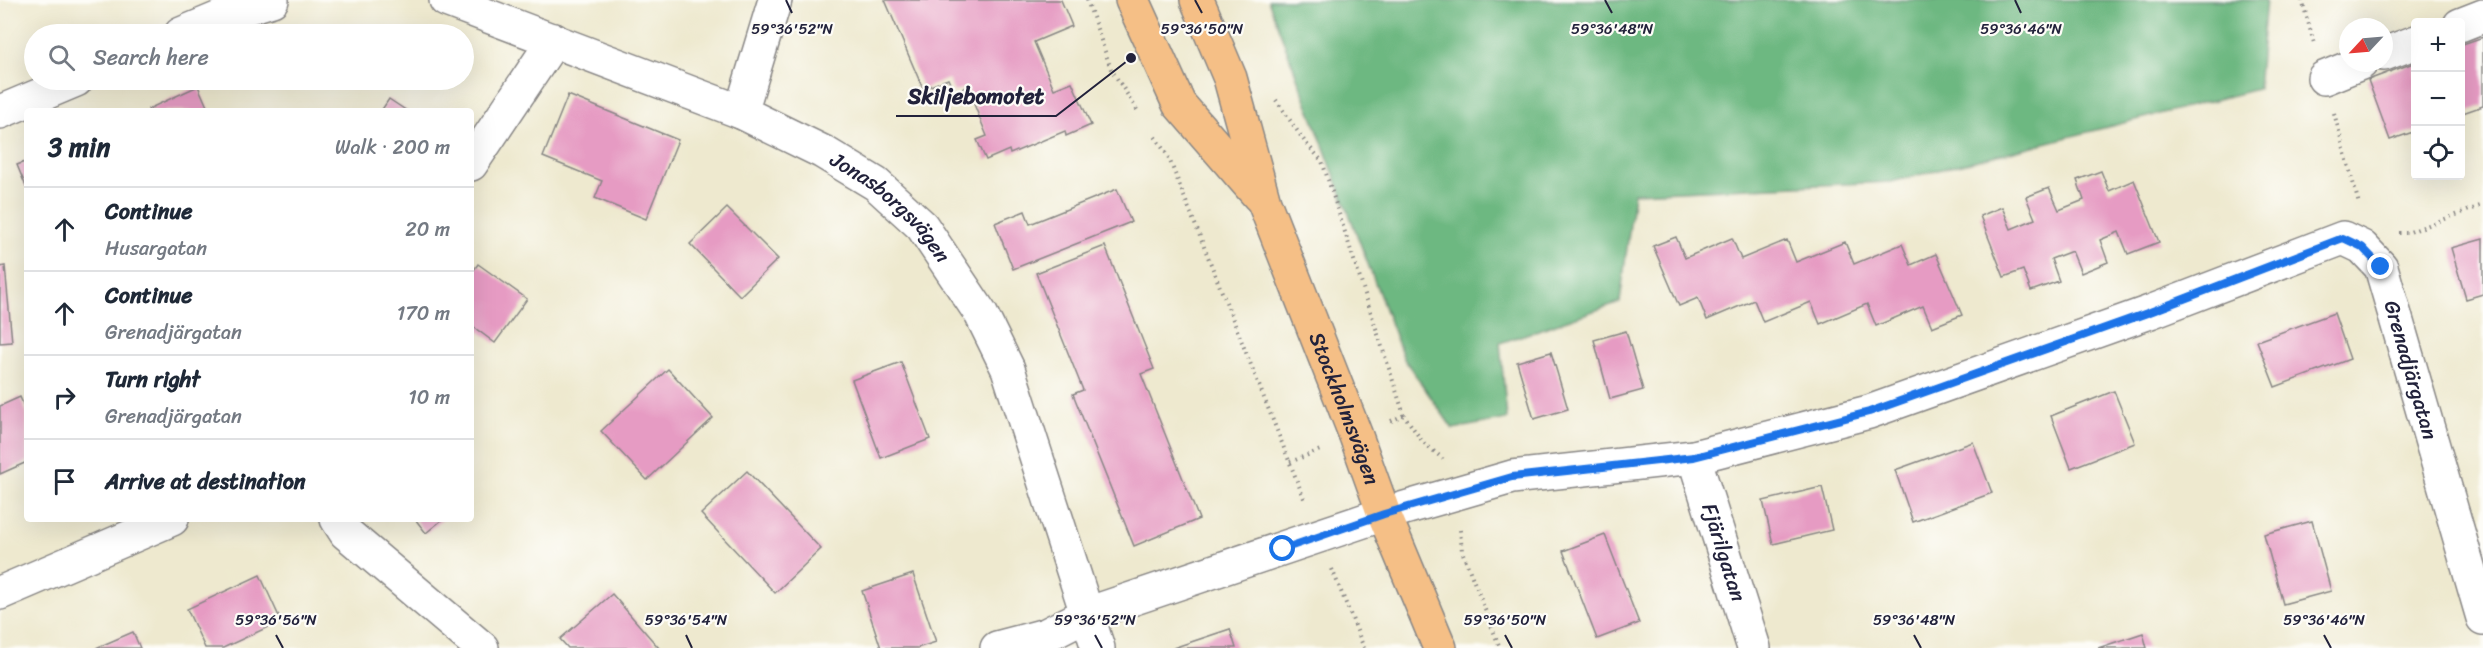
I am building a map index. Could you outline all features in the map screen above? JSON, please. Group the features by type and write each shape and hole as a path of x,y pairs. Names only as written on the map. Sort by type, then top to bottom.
{"main road":[{"name":"Stockholmsvägen","path":"1132,0 1179,104 1264,202"},
{"name":"Stockholmsvägen","path":"1197,0 1230,78 1264,202 1356,436 1384,514 1440,648"}],"street":[{"path":"205,24 236,11 272,0"},
{"name":"Jonasborgsvägen","path":"446,0 741,112 823,152 876,184 922,226 981,314 1008,369 1098,648"},
{"path":"741,112 775,0"},
{"path":"2465,23 2483,16"},
{"path":"474,160 554,40"},
{"path":"2393,51 2411,44"},
{"path":"2324,78 2339,72"},
{"path":"0,112 52,90"},
{"path":"997,648 1046,635 1087,614 1384,514 1512,477 1694,457 1869,412 2150,312 2343,238 2368,239"},
{"name":"Grenadjärgatan","path":"2368,239 2381,267 2483,618"},
{"name":"Fjärilgatan","path":"1694,457 1754,648"},
{"path":"0,593 165,522"},
{"path":"340,522 355,540 482,648"}],"path":[{"path":"1087,0 1111,69 1143,118"},
{"path":"2302,0 2368,239 2407,233 2483,205"},
{"path":"1275,98 1305,142 1323,161 1404,415 1422,441 1444,459 1456,494 1462,551 1500,648"},
{"path":"1149,127 1168,156 1364,648"}],"green space":[{"path":"1268,0 2266,0 2258,89 1891,182 1634,193 1620,302 1500,343 1507,419 1453,429 1404,359"}],"building":[{"path":"885,0 1061,0 1072,26 1034,42 1054,89 1072,82 1091,125 1066,136 1065,131 1010,154 1009,150 986,160 977,140 987,136 967,87 954,92 948,79 923,89"},
{"path":"2483,37 2483,106 2465,112 2465,72 2465,43"},
{"path":"2411,64 2411,133 2390,140 2368,80"},
{"path":"189,90 200,90 208,108 150,108"},
{"path":"568,95 678,140 646,219 595,198 602,181 543,157"},
{"path":"389,99 402,108 383,108"},
{"path":"24,162 24,182 17,165"},
{"path":"2101,171 2109,191 2134,180 2159,242 2128,254 2119,232 2100,240 2108,262 2081,273 2072,251 2051,259 2059,281 2031,291 2023,270 2004,277 1980,216 2002,207 2011,229 2035,219 2026,197 2049,188 2059,210 2084,200 2077,180"},
{"path":"1117,189 1131,222 1013,269 995,223 1025,211 1030,224"},
{"path":"727,208 778,259 740,296 690,244"},
{"path":"1676,237 1685,258 1732,238 1741,259 1787,240 1796,262 1845,242 1854,264 1902,244 1911,265 1936,254 1962,315 1932,327 1923,306 1876,326 1867,304 1820,324 1811,302 1763,322 1754,300 1707,320 1698,298 1679,306 1653,246"},
{"path":"2483,239 2483,294 2466,299 2451,248"},
{"path":"1105,246 1154,369 1141,374 1199,519 1134,546 1073,394 1083,390 1036,273"},
{"path":"478,264 527,299 495,343 474,327 474,270"},
{"path":"5,266 12,342 0,343 0,267"},
{"path":"2334,313 2350,359 2275,387 2257,341"},
{"path":"1626,331 1643,390 1610,399 1594,340"},
{"path":"1551,352 1568,409 1534,419 1517,362"},
{"path":"901,362 930,439 881,458 852,380"},
{"path":"668,369 713,418 647,480 601,431"},
{"path":"2114,391 2135,443 2071,468 2051,416"},
{"path":"20,397 24,406 24,463 0,474 0,406"},
{"path":"1973,442 1992,493 1913,522 1895,470"},
{"path":"747,471 821,549 775,593 701,514"},
{"path":"1822,487 1832,530 1773,544 1763,501"},
{"path":"2312,521 2331,591 2283,604 2264,534"},
{"path":"417,522 439,522 426,533"},
{"path":"1605,535 1639,623 1597,639 1563,551"},
{"path":"913,574 936,642 917,648 881,648 862,591"},
{"path":"260,575 281,621 223,648 205,648 187,609"},
{"path":"612,594 659,648 568,648 560,639"},
{"path":"1230,629 1236,648 1173,648"},
{"path":"133,632 140,648 96,648"},
{"path":"2143,633 2147,648 2098,648"}],"place":[{"name":"Skiljebomotet","path":"1131,58"}],"route":[{"path":"1283,549 1384,514 1512,477 1694,457 1869,412 2150,312 2322,248 2343,238 2362,247 2381,267"}]}
